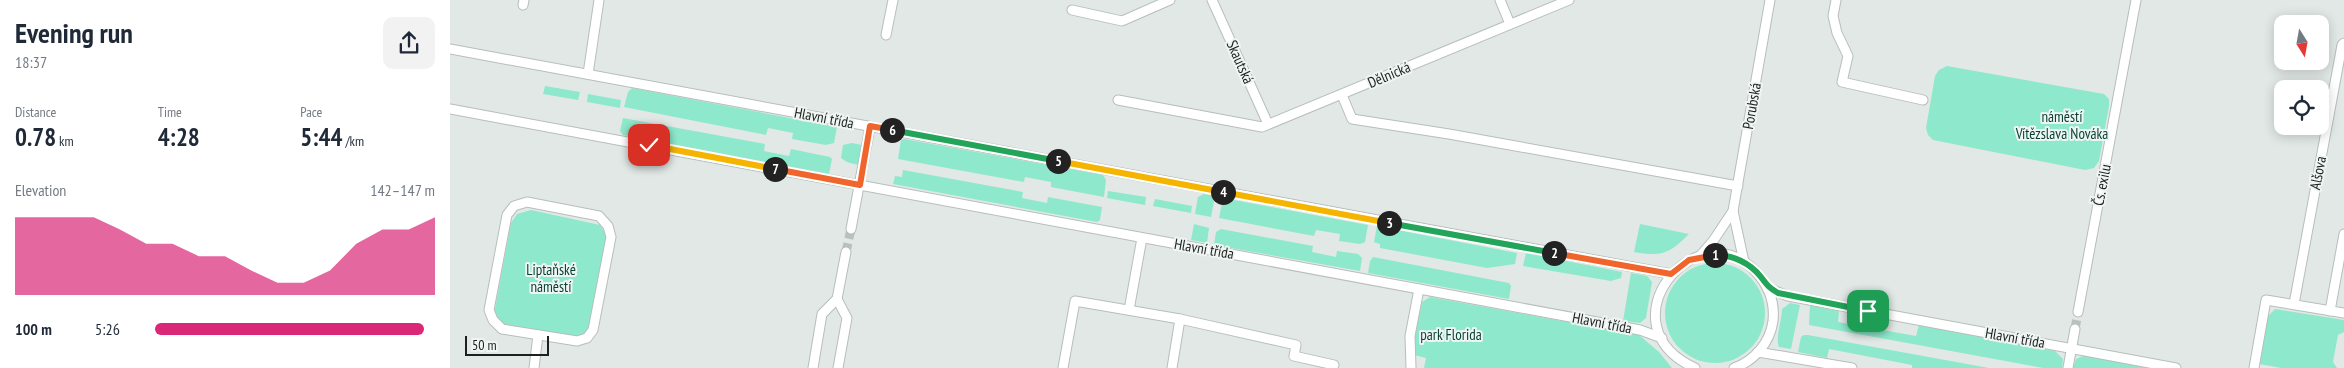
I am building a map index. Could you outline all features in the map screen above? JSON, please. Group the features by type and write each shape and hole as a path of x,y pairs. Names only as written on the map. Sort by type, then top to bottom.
{"street":[{"path":"588,74 599,0"},
{"path":"886,35 892,0"},
{"path":"1072,10 1122,21 1170,0"},
{"name":"Skautská","path":"1212,0 1268,124"},
{"path":"1500,0 1510,24"},
{"name":"Dělnická","path":"1268,124 1569,0"},
{"name":"Porubská","path":"1700,256 1714,241 1733,211 1770,0"},
{"path":"1836,0 1833,16 1837,33 1848,56 1842,82 1923,100"},
{"name":"Čs. exilu","path":"2078,312 2136,0"},
{"name":"Alšova","path":"2294,304 2342,45 2344,44"},
{"name":"Hlavní třída","path":"450,48 1671,274"},
{"path":"1342,95 1352,119 1449,134 1738,186"},
{"path":"1118,100 1262,127 1268,124"},
{"name":"Hlavní třída","path":"450,109 1640,330 1662,338"},
{"path":"851,229 870,126"},
{"path":"527,202 599,216 608,226 611,237 593,330 587,338 577,342 538,335 502,329 493,320 490,310 507,215 514,206 527,202"},
{"name":"Porubská","path":"1733,211 1744,262"},
{"path":"2330,311 2344,234"},
{"path":"1129,310 1142,238"},
{"path":"813,368 822,314 837,299 846,252"},
{"path":"1695,368 1685,366 1671,352 1662,338 1658,328 1656,305 1659,294 1671,274 1684,263 1700,256 1723,255 1744,262 1758,273 1768,288 1773,310 1770,332 1758,352 1750,360 1734,368"},
{"name":"Hlavní třída","path":"1768,288 1788,296 2176,368"},
{"path":"1411,368 1410,336 1419,289"},
{"path":"837,299 847,318 838,368"},
{"path":"2254,368 2266,300 2344,313"},
{"path":"1063,368 1075,301 1180,319 1296,345 1294,356 1334,365"},
{"path":"1172,368 1180,319"},
{"path":"2068,368 2075,329"},
{"path":"534,368 538,335"},
{"path":"1758,352 1852,368"}],"green space":[{"name":"náměstí Vítězslava Nováka","path":"1947,66 2104,94 2109,99 2109,106 2099,161 2094,168 2085,170 1933,140 1928,135 1926,128 1935,76 1939,70"},
{"path":"545,86 580,92 578,100 543,94"},
{"path":"632,88 837,127 834,143 826,145 792,139 793,133 768,128 766,135 624,107 628,92"},
{"path":"588,94 621,100 620,108 587,102"},
{"path":"623,118 765,144 764,151 789,156 791,149 830,157 832,159 829,174 623,135 620,131"},
{"path":"901,140 1103,175 1106,180 1104,197 1051,187 1051,182 1025,177 1024,182 898,159"},
{"path":"852,143 862,145 858,165 841,158 843,145"},
{"path":"903,170 1023,192 1022,198 1047,203 1048,197 1102,207 1100,220 1097,222 893,184 895,176 902,177"},
{"path":"1108,191 1146,197 1145,205 1107,198"},
{"path":"1204,194 1215,196 1211,217 1195,214 1198,197"},
{"path":"1223,198 1368,225 1365,242 1360,244 1339,241 1340,234 1316,230 1314,236 1219,218"},
{"path":"1155,199 1192,206 1191,213 1153,206"},
{"name":"Liptaňské náměstí","path":"531,210 600,225 605,233 608,244 592,327 586,336 576,339 507,327 494,314 511,223 517,214"},
{"path":"1194,224 1209,228 1207,243 1191,240"},
{"path":"1640,224 1689,234 1670,250 1658,254 1634,252"},
{"path":"1377,226 1517,253 1515,264 1487,268 1380,248 1380,244 1374,242"},
{"path":"1221,229 1313,246 1312,252 1336,257 1337,251 1358,254 1362,258 1360,271 1214,245 1216,232"},
{"path":"1526,253 1622,272 1621,278 1611,281 1523,266"},
{"path":"1373,257 1509,283 1511,286 1509,299 1368,273 1370,261"},
{"path":"1715,263 1725,264 1743,271 1757,285 1764,303 1764,323 1757,341 1743,355 1725,362 1715,363 1705,362 1687,355 1673,341 1666,323 1665,313 1666,303 1673,285 1687,271 1705,264"},
{"path":"1631,273 1647,276 1652,282 1646,318 1640,323 1623,321"},
{"name":"park Florida","path":"1430,297 1639,335 1659,352 1672,368 1424,368 1426,358 1414,355 1413,346 1422,302"},
{"path":"1790,303 1800,305 1791,349 1779,347 1778,344 1782,309"},
{"path":"1810,305 1839,311 1838,322 1916,336 1919,325 2055,351 2063,359 2062,368 2043,368 1809,325"},
{"path":"2275,309 2344,320 2344,332 2338,335 2333,362 2337,368 2281,368 2259,364 2268,316"},
{"path":"1804,335 1989,368 1912,368 1912,365 1829,349 1827,358 1798,352 1801,337"},
{"path":"2083,356 2148,368 2073,368 2076,359"}],"tunnel":[{"path":"846,252 851,229"},
{"path":"2075,329 2078,312"}],"route":[{"path":"649,145 860,185 870,126 1671,274 1689,260 1711,254 1723,255 1744,262 1754,269 1768,288 1778,293 1868,311"}]}
